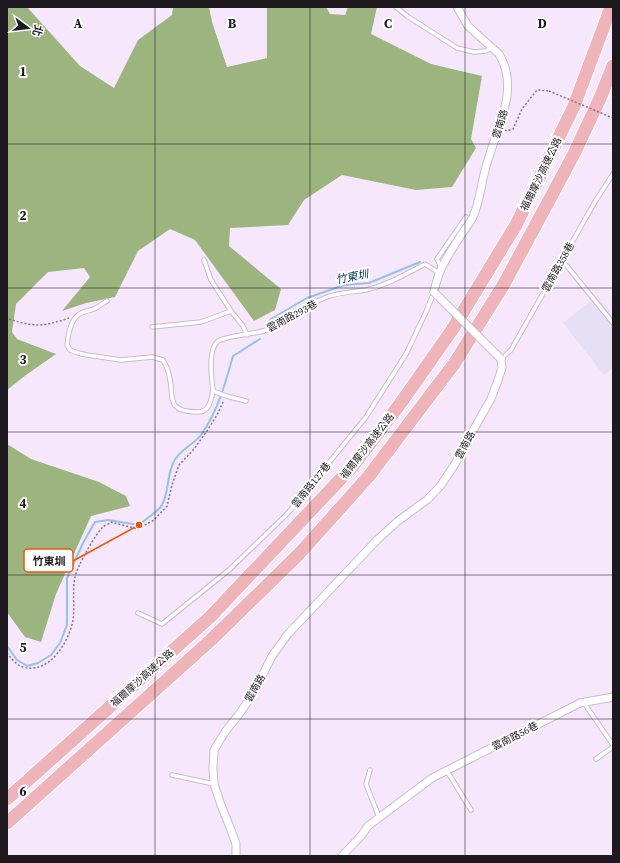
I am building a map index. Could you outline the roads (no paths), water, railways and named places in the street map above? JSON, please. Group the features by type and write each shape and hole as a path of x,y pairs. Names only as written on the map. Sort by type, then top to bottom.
{"highway":[{"name":"福爾摩沙高速公路","path":"7,799 210,617 352,467 400,404 452,330 516,225 574,106 611,7"},
{"name":"福爾摩沙高速公路","path":"7,823 211,640 299,554 369,476 454,364 504,284 574,154 613,66"}],"street":[{"name":"雲南路","path":"434,292 441,270 472,218 477,206 486,166 499,130 507,98 506,68 502,59 492,47 468,26 457,7"},
{"path":"434,292 501,359"},
{"name":"雲南路","path":"236,856 236,844 234,837 214,784 214,750 254,692 272,656 288,634 377,540 398,521 428,499 441,485 455,464 470,434 491,399 502,368 501,359"},
{"name":"雲南路56巷","path":"342,856 361,836 368,826 432,778 580,703 613,697"}],"lane":[{"path":"396,7 407,16 457,48 474,52 486,51 492,47"},
{"name":"雲南路358巷","path":"501,359 511,350 596,200 613,174"},
{"path":"608,180 613,183"},
{"path":"441,270 437,259 466,217"},
{"path":"204,260 211,280 247,334"},
{"path":"562,260 613,323"},
{"name":"雲南路293巷","path":"213,391 212,350 218,341 264,331 296,312 328,297 345,292 367,290 387,283 425,264 441,270"},
{"name":"雲南路127巷","path":"138,613 162,624 229,570 288,513 366,417 406,354 434,292"},
{"path":"107,301 76,316 68,336 67,345 70,350 78,353 121,360 152,357 163,360 168,372 171,398 174,405 182,410 202,412 208,408 212,400 213,391 246,401"},
{"path":"152,328 201,322 231,311"},
{"path":"584,703 613,746 596,759"},
{"path":"370,770 366,784 379,817"},
{"path":"447,771 471,810"},
{"path":"172,775 214,784"}],"waterway":[{"name":"竹東圳","path":"269,323 271,319 307,298 344,285 369,283 420,262"},
{"name":"竹東圳","path":"7,646 17,660 27,666 38,663 51,655 60,643 67,625 67,578 83,543 95,522 108,520 139,525 155,513 162,505 164,500 173,463 181,452 201,435 212,416 220,397 233,356 260,339"}],"place":[{"name":"竹東圳","path":"139,525"}]}
